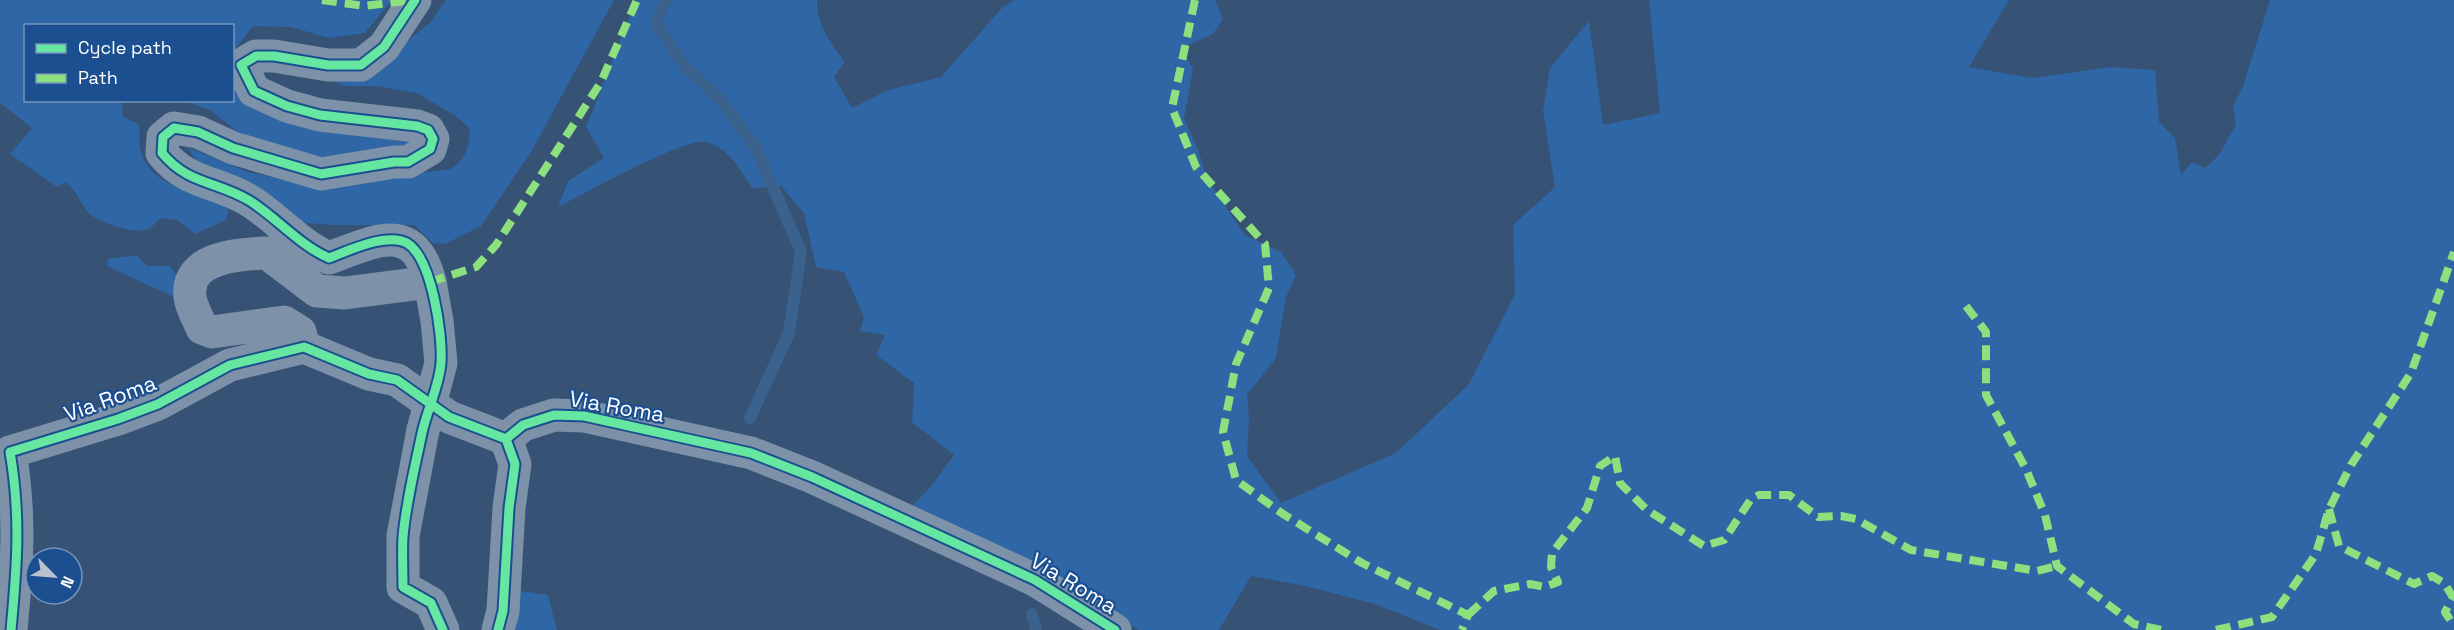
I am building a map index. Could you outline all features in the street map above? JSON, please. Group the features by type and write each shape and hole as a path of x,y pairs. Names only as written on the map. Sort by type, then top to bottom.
{"street":[{"path":"415,0 384,47 361,65 328,65 274,56 256,56 241,65 254,91 287,106 320,115 417,126 428,130 433,139 430,149 408,162 394,162 321,174 233,148 198,132 174,128 163,137 162,153 180,172 249,200 313,252 328,258 378,240 406,242 420,255 426,266 430,282 441,363 423,429 403,536 402,587 431,603 443,630"},
{"path":"430,282 345,292 317,291 267,253 224,258 199,268 192,278 190,296 202,328 212,332 284,322 300,332 304,347 369,374 398,380 449,417 506,439 515,464 509,507 501,621"},
{"name":"Via Roma","path":"5,446 118,419 158,404 230,365 304,347"},
{"name":"Via Roma","path":"506,439 523,425 554,415 584,416 751,453 812,477 1035,580 1115,630"},
{"path":"5,446 17,492 18,550 11,630"}],"shaded area":[{"path":"0,0 392,0 365,33 329,38 291,27 253,26 234,51 234,24 24,24 24,102 122,102 123,117 139,124 141,152 155,174 178,187 230,200 226,220 195,234 177,220 161,218 150,228 140,231 124,229 92,216 65,182 57,187 10,154 32,128 0,103"},
{"path":"446,0 614,0 531,152 481,226 445,244 433,243 414,225 332,225 296,222 197,162 187,147 248,172 315,186 451,169 463,157 470,136 470,129 456,116 417,93 375,86 345,86 309,72 404,44 431,22"},
{"path":"637,0 817,0 822,25 845,62 834,77 852,108 888,90 941,77 1002,8 1014,0 1215,0 1223,19 1213,34 1182,48 1193,69 1184,119 1198,149 1207,179 1245,235 1281,252 1296,275 1286,297 1276,358 1247,395 1249,418 1247,456 1281,503 1396,453 1469,384 1515,294 1513,225 1555,187 1543,111 1550,68 1589,21 1603,125 1660,113 1649,0 2009,0 1969,67 2033,78 2111,67 2155,70 2159,122 2175,138 2181,175 2192,162 2205,168 2219,155 2236,124 2233,107 2243,86 2270,0 2454,0 2454,630 1440,630 1375,604 1305,586 1251,576 1219,630 1139,630 1028,564 910,508 929,489 954,455 912,422 914,383 876,355 885,335 860,331 864,317 844,272 816,267 804,213 781,186 752,188 738,166 726,153 703,142 674,149 558,207 568,181 604,158 586,127"},
{"path":"234,87 238,93 323,131 411,142 409,147 373,158 299,156 248,140 210,110 187,102 234,102"},
{"path":"137,255 147,266 170,266 175,273 181,276 176,298 107,266 108,259"},
{"path":"514,590 548,595 557,630 516,630"}],"waterway":[{"path":"666,0 656,23 686,68 719,98 756,148 801,252 789,333 750,418"},
{"path":"1032,614 1036,630"}],"marked path":[{"path":"322,0 364,6 415,0"},
{"path":"430,282 476,267 496,245 601,82 637,0"},
{"path":"1195,0 1172,108 1196,167 1265,244 1269,288 1236,364 1223,432 1236,480 1283,514 1362,563 1468,615 1462,630"},
{"path":"2216,630 2272,617 2316,554 2329,509 2351,465 2411,373 2454,252"},
{"path":"1966,306 1986,332 1986,395 2026,469 2045,515 2057,566 2134,624 2161,630"},
{"path":"1468,615 1494,591 1530,584 1545,587 1558,582 1551,567 1552,553 1587,508 1600,466 1615,456 1620,483 1647,510 1704,546 1724,540 1751,499 1759,495 1789,495 1818,517 1841,516 1856,519 1911,550 2037,571 2057,566"},
{"path":"2329,509 2339,546 2414,584 2432,576 2444,583 2453,597 2445,612 2454,626"}],"cycle path":[{"path":"415,0 384,47 361,65 328,65 274,56 256,56 241,65 254,91 287,106 320,115 417,126 428,130 433,139 430,149 408,162 394,162 321,174 233,148 198,132 174,128 163,137 162,153 182,171 250,201 298,239 329,258 357,247 389,240 407,243 416,251 423,264 434,298 440,335 441,363 438,381 422,433 406,511 403,587 431,603 443,630"},
{"path":"10,452 118,419 158,404 230,365 304,347 369,374 397,380 449,417 506,439"},
{"path":"506,439 523,425 554,415 584,416 751,453 812,477 1035,580 1115,630"},
{"path":"498,630 503,611 509,508 515,464 506,439"},
{"path":"10,452 17,520 11,630"}]}
